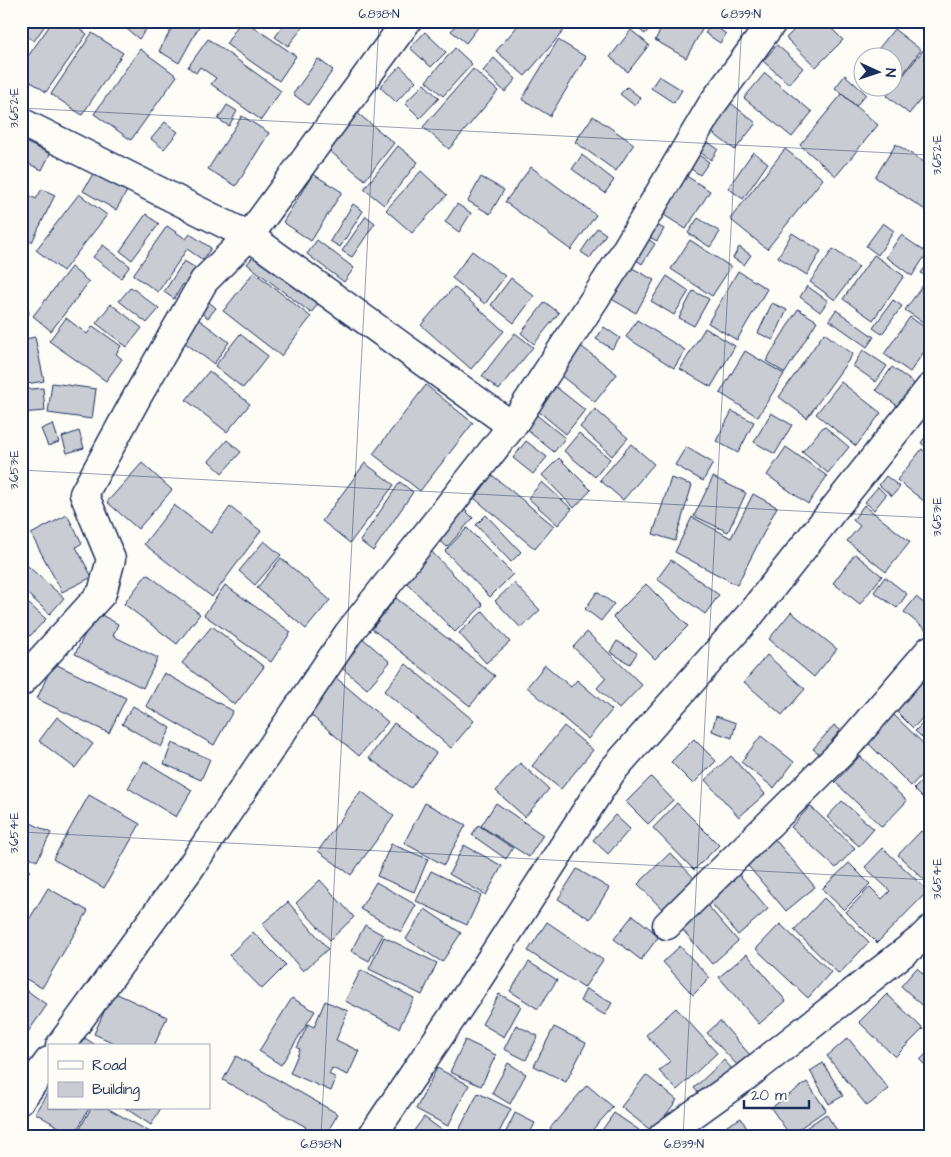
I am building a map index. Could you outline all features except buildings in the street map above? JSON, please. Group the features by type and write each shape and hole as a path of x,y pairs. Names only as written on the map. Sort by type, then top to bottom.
{"street":[{"path":"21,682 102,593 111,559 84,494 204,281 249,236 407,21"},
{"path":"61,1044 190,868 348,634 512,426 620,260 713,103 773,21"},
{"path":"21,122 249,236 512,426"},
{"path":"372,1136 478,979 612,771 749,616 930,388"},
{"path":"667,926 842,752 930,650"},
{"path":"663,1136 745,1077 927,940"},
{"path":"21,1099 48,1062"}]}
